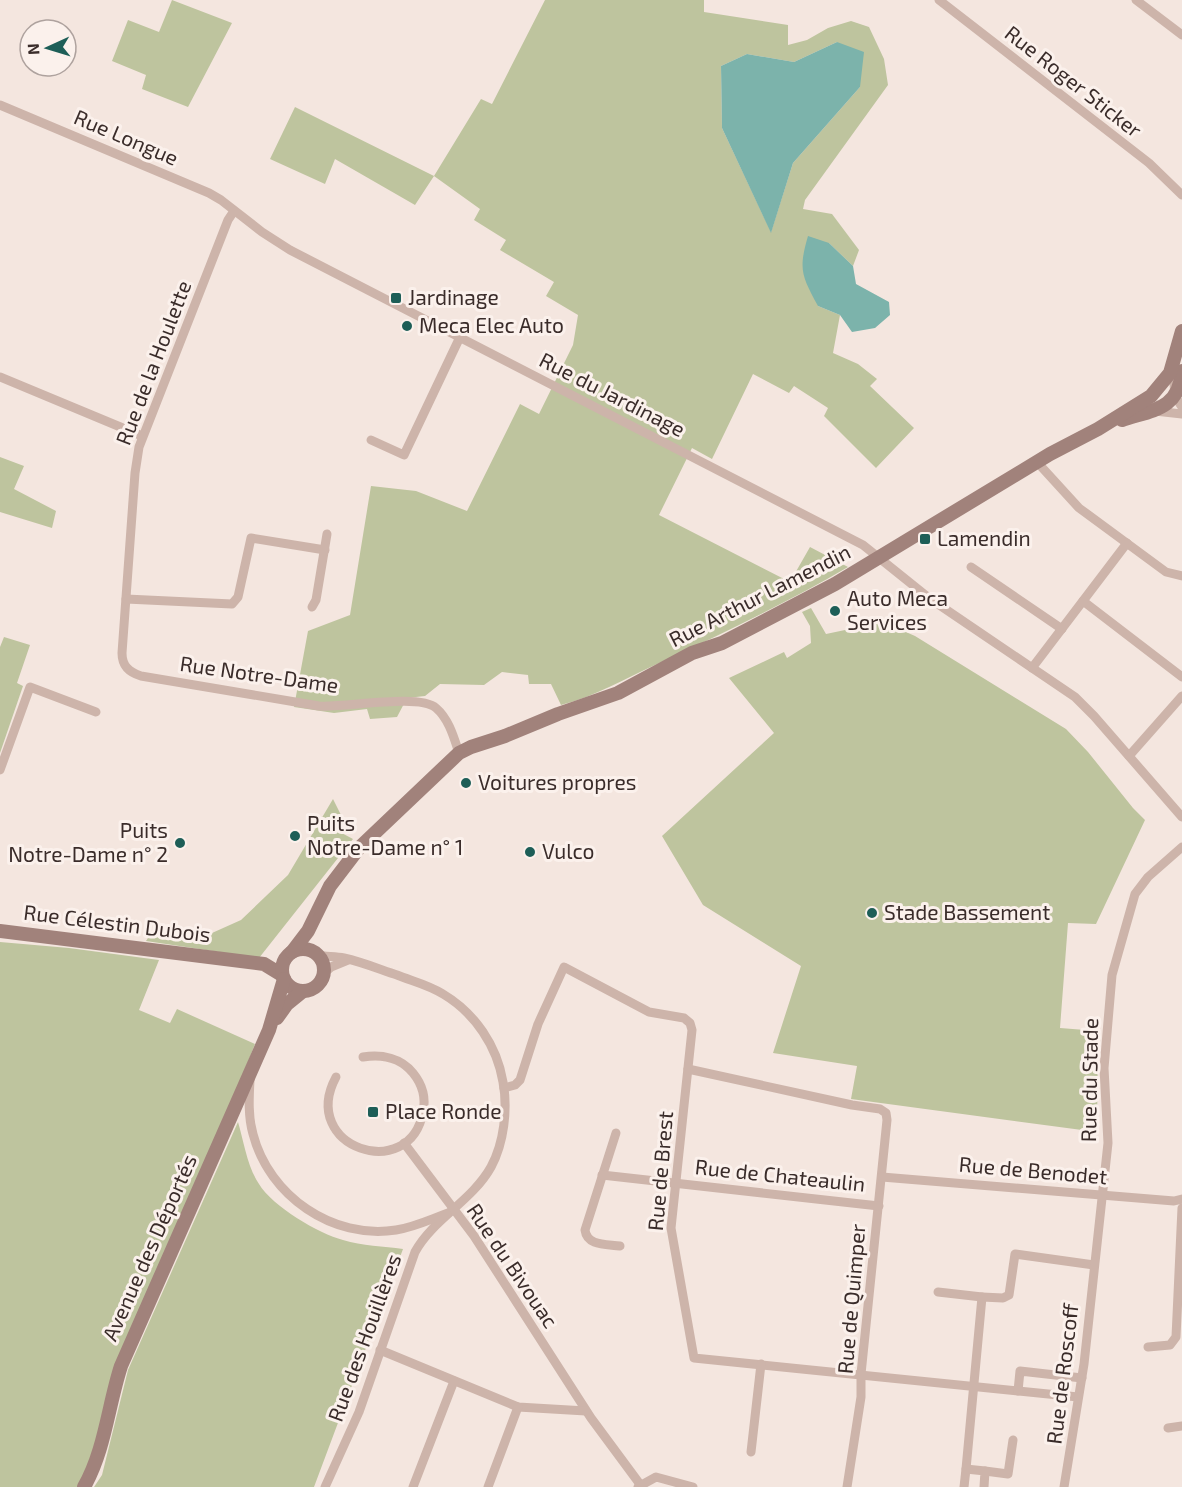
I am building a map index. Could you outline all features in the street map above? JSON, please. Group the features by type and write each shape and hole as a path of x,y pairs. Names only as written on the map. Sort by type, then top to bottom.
{"street":[{"name":"Rue Roger Sticker","path":"939,0 1149,163 1182,195"},
{"path":"1136,0 1182,35"},
{"name":"Rue Longue","path":"0,105 209,193 234,211"},
{"name":"Rue du Jardinage","path":"234,211 284,246 863,544 929,598 1075,697 1182,817"},
{"name":"Rue de la Houlette","path":"133,673 125,667 122,658 136,464 142,436 228,220 234,211"},
{"path":"371,440 404,455 460,337"},
{"path":"1098,429 1150,412 1169,403 1178,402 1180,386 1178,368 1182,340"},
{"path":"1098,429 1151,396 1178,368"},
{"path":"0,377 142,436"},
{"path":"1150,412 1163,411 1182,414"},
{"name":"Rue Arthur Lamendin","path":"459,753 618,693 692,653 722,643 802,603 1037,462 1098,429"},
{"path":"1037,462 1076,505 1166,572 1182,576"},
{"path":"312,607 316,600 327,534"},
{"path":"126,599 228,605 234,603 238,597 250,538 325,550"},
{"path":"1032,668 1127,543"},
{"path":"971,567 1062,629"},
{"path":"1083,601 1182,677"},
{"name":"Rue Notre-Dame","path":"133,673 319,706 426,702 435,707 444,718 459,753"},
{"path":"0,770 30,687 96,712"},
{"path":"1129,756 1182,696"},
{"path":"339,873 317,930 316,954 323,965 323,974 314,988 303,991 292,988 283,977 283,963 308,931 326,892 339,873 368,839 459,753"},
{"name":"Rue du Stade","path":"1094,1265 1108,1143 1105,1059 1112,975 1135,894 1148,877 1182,847"},
{"name":"Rue Célestin Dubois","path":"0,932 264,964 283,977"},
{"path":"291,953 304,949 316,954"},
{"name":"Rue Célestin Dubois","path":"230,960 265,958 291,953"},
{"name":"Rue des Houillères","path":"316,954 350,960 430,987 458,1004 475,1021 489,1041 499,1066 504,1088 504,1114 495,1157 485,1176 424,1238 415,1252 357,1417 325,1487"},
{"path":"323,974 336,965 350,960"},
{"name":"Rue de Brest","path":"504,1088 515,1085 520,1080 538,1024 564,967 654,1014 684,1018 690,1023 692,1030 672,1234 694,1358 761,1364"},
{"name":"Avenue des Déportés","path":"84,1487 100,1448 110,1400 121,1366 269,1030 283,977"},
{"name":"Avenue des Déportés","path":"269,1030 287,1004 303,991"},
{"path":"336,1077 329,1094 329,1111 335,1128 346,1141 370,1152 388,1151 404,1143 416,1131 423,1116 424,1100 420,1083 410,1070 396,1060 380,1056 363,1058"},
{"name":"Rue de Quimper","path":"688,1069 880,1109 886,1113 882,1177 861,1374 861,1397 848,1487"},
{"path":"251,1070 250,1112 256,1143 273,1175 288,1194 301,1204 322,1218 338,1225 373,1231 405,1228 453,1210"},
{"path":"616,1133 585,1225 585,1234 592,1242 620,1246"},
{"name":"Rue du Bivouac","path":"404,1143 474,1236 586,1411 640,1486"},
{"name":"Rue de Chateaulin","path":"602,1174 879,1206"},
{"name":"Rue de Benodet","path":"882,1177 1174,1201 1182,1199"},
{"path":"1148,1347 1170,1345 1176,1337 1182,1208"},
{"path":"938,1292 998,1299 1009,1295 1015,1254 1094,1265"},
{"name":"Rue de Roscoff","path":"1064,1487 1082,1378 1094,1265"},
{"path":"964,1487 982,1297"},
{"path":"380,1350 518,1407 586,1411"},
{"path":"751,1452 761,1364 1078,1397"},
{"path":"1018,1390 1020,1371 1082,1378"},
{"path":"413,1487 454,1381"},
{"path":"488,1487 518,1407"},
{"path":"1168,1428 1182,1426"},
{"path":"966,1469 1008,1473 1013,1440"},
{"path":"984,1487 985,1471"},
{"path":"640,1486 656,1477 693,1487"}],"green space":[{"path":"172,0 232,23 188,107 142,89 146,75 112,61 128,20 159,32"},
{"path":"545,0 704,0 704,12 788,25 788,45 807,40 828,28 851,21 869,27 884,59 888,85 805,200 803,209 832,214 859,250 853,266 829,243 818,306 840,315 833,353 858,364 877,379 870,386 914,428 876,468 824,416 828,408 794,386 789,393 753,374 712,459 692,448 659,515 790,582 810,547 848,567 706,641 598,692 561,705 551,684 529,684 528,675 502,672 484,685 440,684 425,696 407,698 397,717 370,719 367,709 334,713 294,707 308,631 350,615 371,486 416,491 467,511 520,404 539,414 573,345 578,315 546,296 554,282 500,250 506,240 474,220 480,209 434,176 481,99 492,104","holes":["837,42 860,87 793,163 771,232 722,128 721,66 747,54 794,62"]},
{"path":"295,107 434,176 415,205 335,159 325,184 270,159"},
{"path":"0,457 24,466 14,489 56,511 52,528 0,512"},
{"path":"811,608 826,634 883,622 915,636 1066,729 1145,820 1096,924 1068,923 1060,1028 1098,1031 1097,1132 851,1099 857,1066 773,1053 801,966 703,905 662,836 774,733 729,678 784,652 787,658 811,643 810,626 802,612"},
{"path":"4,637 30,645 17,683 23,686 0,753 0,647"},
{"path":"333,799 343,819 336,830 353,839 259,958 146,941 148,938 212,933 241,920 288,875"},
{"path":"0,942 159,960 139,1010 170,1023 177,1009 255,1044 79,1487 0,1487"},
{"path":"238,1122 255,1177 265,1192 285,1210 333,1237 358,1244 403,1249 314,1487 94,1487 102,1475 128,1370"}],"water":[{"path":"837,42 864,52 860,87 793,163 771,233 722,128 721,66 747,54 794,62"},
{"path":"808,236 829,243 853,266 856,284 889,302 890,315 875,328 852,332 840,315 818,306 803,272 803,257"}],"place":[{"name":"Jardinage","path":"396,298"},
{"name":"Meca Elec Auto","path":"407,326"},
{"name":"Lamendin","path":"925,539"},
{"name":"Auto Meca Services","path":"835,611"},
{"name":"Voitures propres","path":"466,783"},
{"name":"Puits Notre-Dame n° 1","path":"295,836"},
{"name":"Puits Notre-Dame n° 2","path":"180,843"},
{"name":"Vulco","path":"530,852"},
{"name":"Stade Bassement","path":"872,913"},
{"name":"Place Ronde","path":"373,1112"}]}
